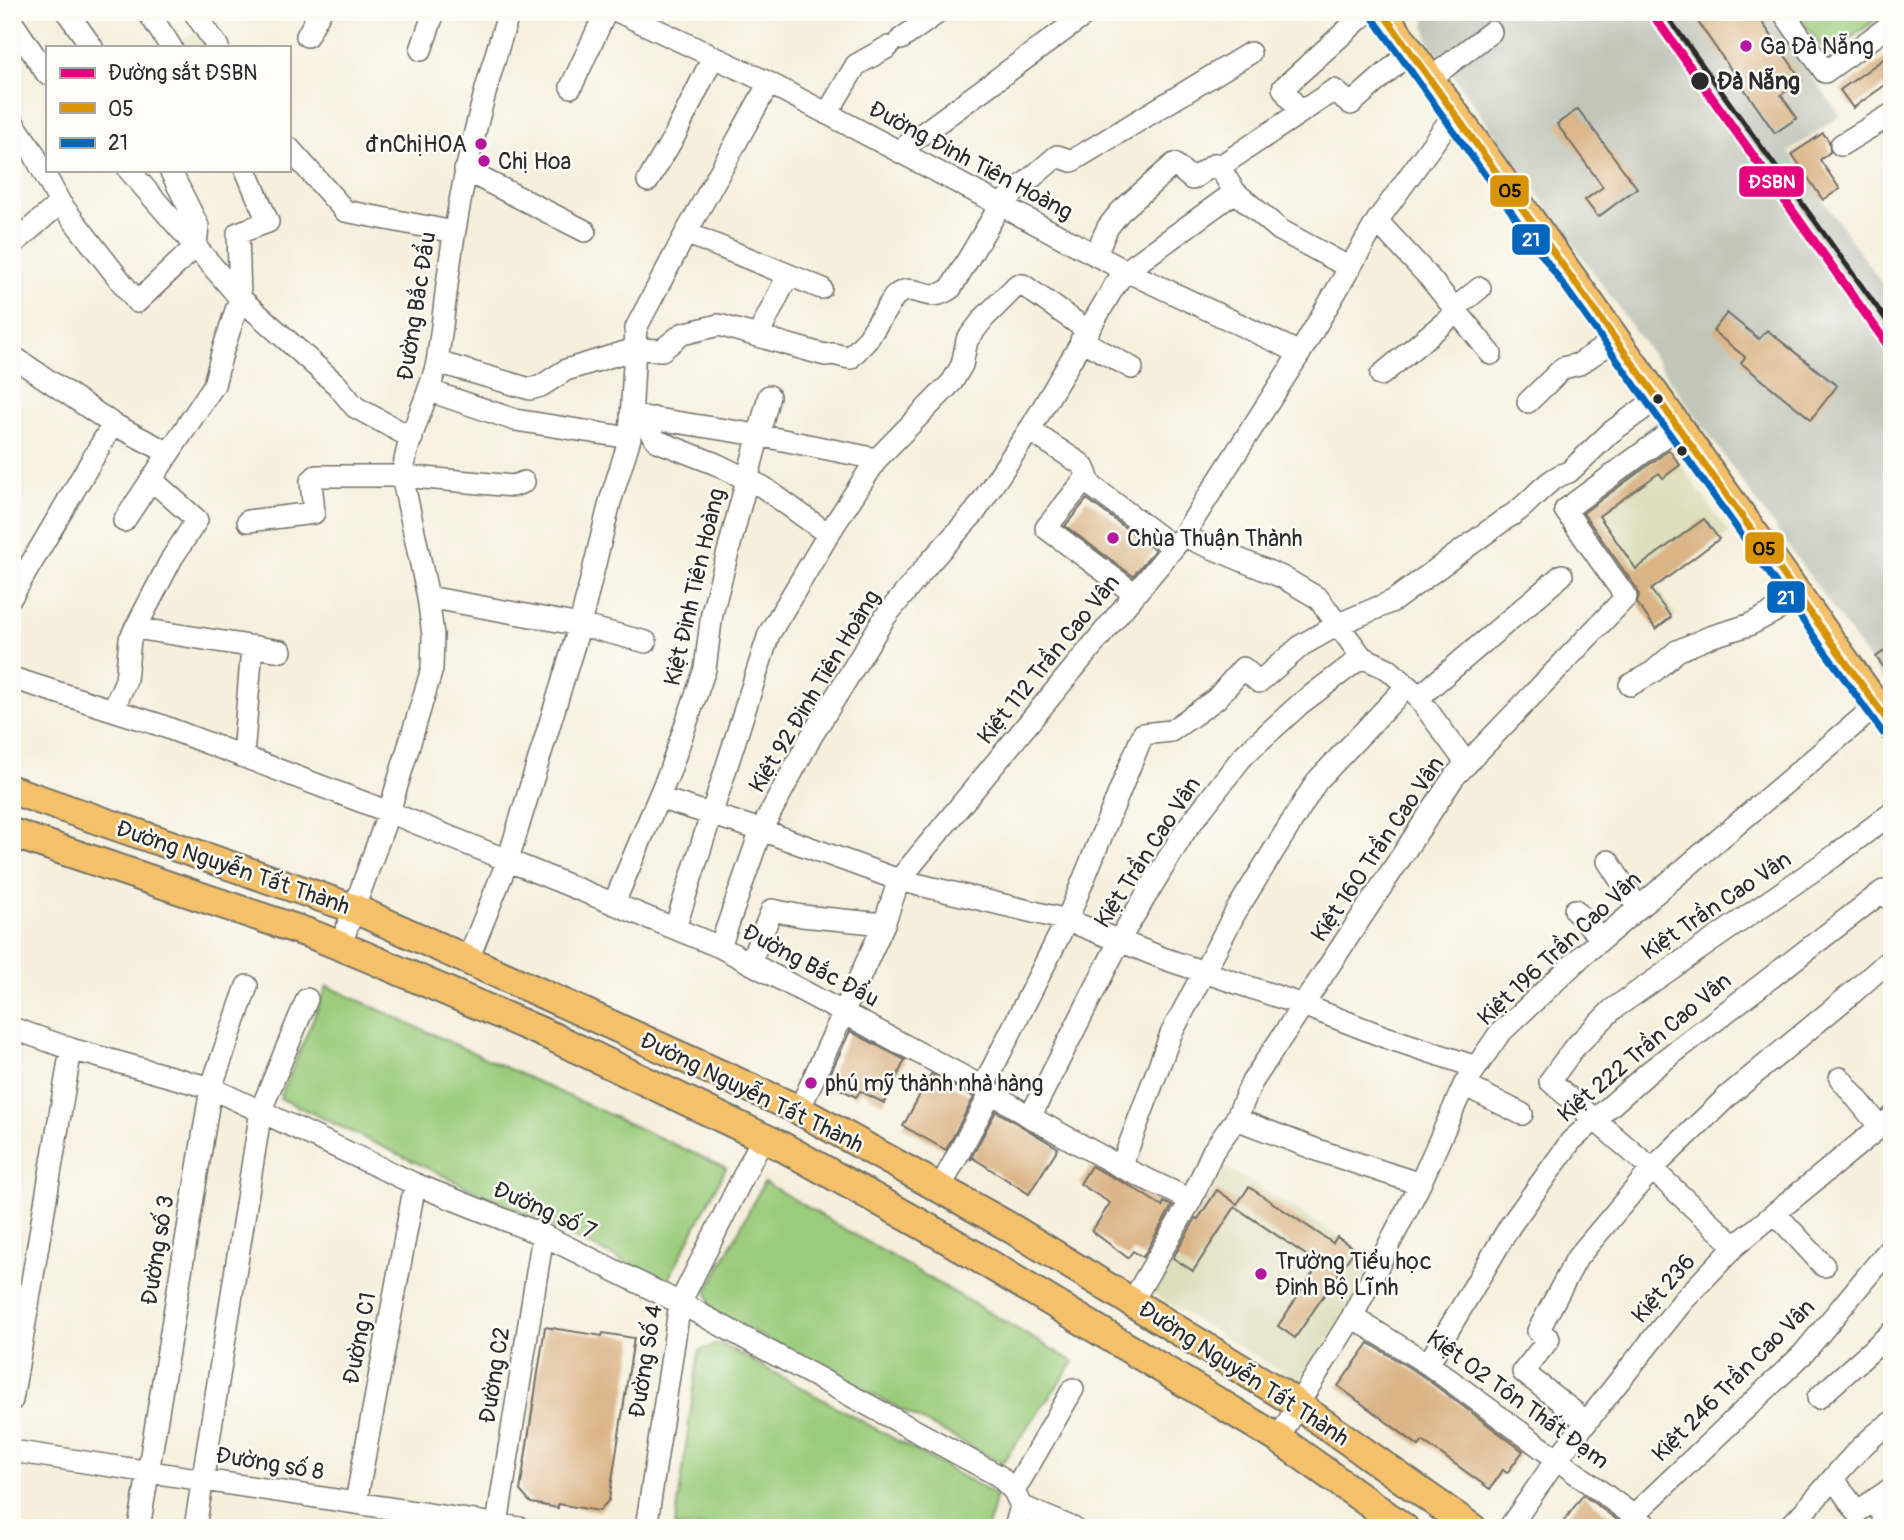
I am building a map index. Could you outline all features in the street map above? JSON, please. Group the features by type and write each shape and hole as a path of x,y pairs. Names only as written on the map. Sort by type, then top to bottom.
{"main road":[{"path":"1382,12 1884,717"},
{"name":"Đường Nguyễn Tất Thành","path":"12,790 355,909 799,1110 1006,1225 1298,1404 1472,1528"},
{"name":"Đường Nguyễn Tất Thành","path":"12,833 299,930 553,1038 773,1142 944,1237 1279,1439 1404,1528"},
{"path":"773,1142 799,1110"}],"street":[{"path":"67,12 91,46"},
{"path":"148,12 171,46"},
{"path":"194,12 217,46"},
{"path":"307,36 320,12"},
{"path":"421,50 435,12"},
{"name":"Đường Bắc Đẩu","path":"340,947 389,812 432,668 433,635 428,597 402,476 437,362 465,170 490,70 509,12"},
{"path":"571,87 606,12"},
{"name":"Đường Đinh Tiên Hoàng","path":"619,12 769,83 1126,271 1300,353"},
{"path":"827,114 856,65 939,12"},
{"path":"899,151 1089,12"},
{"path":"1300,113 1283,88 1367,12"},
{"path":"1783,12 1825,72 1892,24"},
{"path":"12,22 46,73"},
{"path":"1431,78 1490,32"},
{"path":"1219,167 1334,90 1351,104 1411,51"},
{"path":"437,362 530,388 541,386 566,370 635,349 662,350 682,334 719,325 825,355 850,358 867,340 899,292 911,289 938,296 951,288 1001,204 1057,156 1072,161 1250,53"},
{"path":"648,181 675,135 713,57"},
{"path":"468,959 508,859 580,625 610,502 630,438 636,328 769,83"},
{"name":"Kiệt 112 Trần Cao Vân","path":"799,1110 884,924 900,880 1178,541 1300,353 1377,222 1455,113"},
{"path":"1841,145 1892,114"},
{"path":"12,121 33,152 60,202 137,302 196,246 198,226 171,172"},
{"path":"290,149 345,211 454,232"},
{"path":"1095,255 1108,227 1120,212 1174,164 1192,179 1215,164 1235,192 1280,230 1350,268"},
{"path":"465,170 585,231"},
{"path":"131,172 240,298 337,385 355,407 412,438"},
{"path":"124,521 215,385 222,353 240,298 238,233 268,222 247,172"},
{"name":"Kiệt 92 Đinh Tiên Hoàng","path":"720,947 761,830 811,737 885,617 975,513 1107,297 1126,271 1235,192"},
{"path":"12,245 60,202"},
{"path":"1377,222 1429,277 1492,354"},
{"path":"686,233 821,288"},
{"path":"758,336 788,275"},
{"path":"675,928 769,634 828,534 877,459 952,383 962,365 967,340 984,318 1017,285 1023,285 1084,335 1132,368"},
{"path":"1381,375 1480,288"},
{"path":"1528,402 1563,368 1579,364 1616,339"},
{"path":"12,356 113,424 170,453"},
{"path":"430,391 515,420 630,438"},
{"name":"Kiệt Đinh Tiên Hoàng","path":"614,903 659,798 705,669 712,613 769,396"},
{"path":"940,1188 1067,920 1143,734 1171,731 1216,699 1243,668 1259,682 1302,645 1339,624 1393,601 1504,519 1517,514 1535,494 1562,474 1569,472 1611,432 1658,398"},
{"path":"631,415 758,435 877,459"},
{"path":"653,418 651,433 656,440 746,478 777,496 828,534"},
{"path":"12,596 113,424"},
{"name":"Kiệt 160 Trần Cao Vân","path":"1132,1302 1191,1200 1213,1151 1236,1119 1252,1082 1454,777 1626,597 1565,510 1679,426"},
{"path":"1028,430 1081,464 1093,487 1178,541 1291,582 1318,598 1362,657 1388,669 1413,692 1467,764"},
{"path":"248,521 314,513 311,481 316,476 402,476 513,486 524,482"},
{"path":"1087,477 1046,528 1135,594"},
{"path":"113,710 126,680 130,639 172,558 197,520 152,480"},
{"path":"1121,1167 1171,1034 1235,913 1317,781 1413,692 1562,575"},
{"path":"428,597 580,625 646,642"},
{"path":"1630,685 1653,672 1677,651 1749,625 1800,598"},
{"path":"135,628 281,651"},
{"path":"243,756 252,647"},
{"name":"Kiệt Trần Cao Vân","path":"1030,1117 1118,942 1185,831 1243,757 1300,704 1362,657"},
{"name":"Đường Bắc Đẩu","path":"12,678 160,725 243,756 508,859 720,947 987,1090 1121,1167 1191,1200"},
{"name":"Kiệt 196 Trần Cao Vân","path":"1279,1439 1352,1317 1420,1184 1470,1076 1499,1034 1638,908 1884,717"},
{"path":"659,798 712,813 900,880 1067,920 1118,942 1303,1005 1385,1037 1470,1076 1522,1114"},
{"name":"Kiệt Trần Cao Vân","path":"1595,1119 1550,1081 1573,1049 1613,1009 1892,813"},
{"path":"1608,861 1638,908"},
{"name":"Kiệt 222 Trần Cao Vân","path":"1428,1364 1510,1226 1571,1141 1650,1071 1883,891 1892,901"},
{"path":"750,963 772,910 802,916 884,924"},
{"path":"1575,910 1602,939"},
{"path":"1587,1422 1523,1372 1549,1339 1538,1331 1577,1258 1652,1169 1729,1095 1892,958"},
{"name":"Đường số 3","path":"139,1528 211,1088 247,986"},
{"path":"195,1528 261,1110 307,999"},
{"name":"Đường số 7","path":"12,1028 71,1049 211,1088 415,1184 543,1235 680,1303 999,1476 1018,1499 1073,1528"},
{"path":"12,1400 71,1049"},
{"path":"1840,1078 1886,1122"},
{"path":"1236,1119 1320,1151 1420,1184"},
{"path":"1595,1119 1735,1246"},
{"name":"Kiệt 236","path":"1509,1528 1557,1459 1683,1301 1735,1246 1886,1122"},
{"name":"Đường Số 4","path":"646,1528 680,1303 773,1142"},
{"name":"Đường C1","path":"356,1503 415,1184"},
{"path":"1775,1213 1824,1266"},
{"name":"Đường C2","path":"497,1524 543,1235"},
{"name":"Kiệt 246 Trần Cao Vân","path":"1642,1521 1803,1354 1892,1245"},
{"name":"Kiệt 02 Tôn Thất Đạm","path":"1352,1317 1428,1364 1642,1521"},
{"path":"1818,1398 1892,1332"},
{"path":"1869,1355 1892,1348"},
{"path":"1015,1528 1018,1499 1073,1389"},
{"path":"1788,1528 1878,1432 1892,1422"},
{"name":"Đường số 8","path":"12,1451 520,1528"},
{"path":"1833,1478 1857,1512 1892,1488"},
{"path":"1874,1501 1890,1528"}],"shaded area":[{"path":"1423,12 1767,12 1840,116 1789,152 1892,298 1892,692 1428,40"},
{"path":"199,29 211,46 174,46"},
{"path":"1663,441 1729,533 1656,586 1676,615 1656,629 1569,509"},
{"name":"Trường Tiểu học Đinh Bộ Lĩnh","path":"1221,1164 1377,1260 1301,1384 1145,1289"}],"green space":[{"path":"1796,12 1887,12 1827,55"},
{"path":"327,986 726,1168 667,1282 280,1098"},
{"path":"764,1182 1074,1362 1002,1463 712,1310 707,1292"},
{"path":"720,1343 996,1495 988,1528 675,1527 699,1351"}],"building":[{"name":"Ga Đà Nẵng","path":"1691,12 1755,12 1802,80 1781,95 1797,118 1775,133"},
{"path":"1892,53 1892,80 1853,108 1840,90"},
{"path":"1578,109 1637,188 1598,217 1585,200 1603,187 1557,124"},
{"path":"1823,133 1829,141 1830,152 1820,160 1840,189 1823,200 1792,154"},
{"path":"1727,313 1759,339 1767,330 1837,386 1811,419 1741,363 1745,357 1713,331"},
{"path":"1669,450 1680,465 1663,478 1659,473 1599,516 1636,569 1704,519 1719,539 1651,590 1671,617 1656,629 1637,603 1637,589 1583,513"},
{"path":"1087,499 1155,550 1133,576 1065,526"},
{"path":"1892,645 1892,678 1876,657"},
{"path":"850,1031 905,1060 884,1103 860,1091 856,1097 836,1087 834,1089 825,1085"},
{"path":"931,1074 974,1097 946,1150 903,1126"},
{"path":"996,1111 1058,1148 1029,1194 973,1158 970,1160"},
{"path":"1091,1166 1162,1206 1164,1202 1172,1206 1143,1257 1133,1251 1128,1258 1092,1231 1110,1203 1080,1184"},
{"path":"1249,1187 1333,1243 1337,1237 1355,1249 1295,1338 1278,1326 1319,1264 1235,1207 1193,1271 1173,1258 1196,1218 1198,1219 1217,1190 1237,1204"},
{"path":"545,1327 634,1338 609,1500 599,1511 558,1504 558,1508 531,1503 520,1491"},
{"path":"1369,1343 1421,1375 1523,1451 1507,1473 1503,1470 1490,1489 1423,1441 1419,1446 1338,1386"},
{"path":"1583,1495 1628,1528 1559,1528"}],"railway":[{"path":"1664,12 1892,328"}],"rail line":[{"name":"ĐSBN","path":"1651,12 1892,351"}],"transit line":[{"name":"05","path":"1382,12 1892,727"},
{"name":"21","path":"1373,18 1883,733"}],"place":[{"name":"Ga Đà Nẵng","path":"1746,46"},
{"name":"Đà Nẵng","path":"1700,81"},
{"name":"đnChịHOA","path":"481,144"},
{"name":"Chị Hoa","path":"484,161"},
{"name":"Chùa Thuận Thành","path":"1113,538"},
{"name":"phú mỹ thành nhà hàng","path":"811,1083"},
{"name":"Trường Tiểu học Đinh Bộ Lĩnh","path":"1261,1274"}]}
